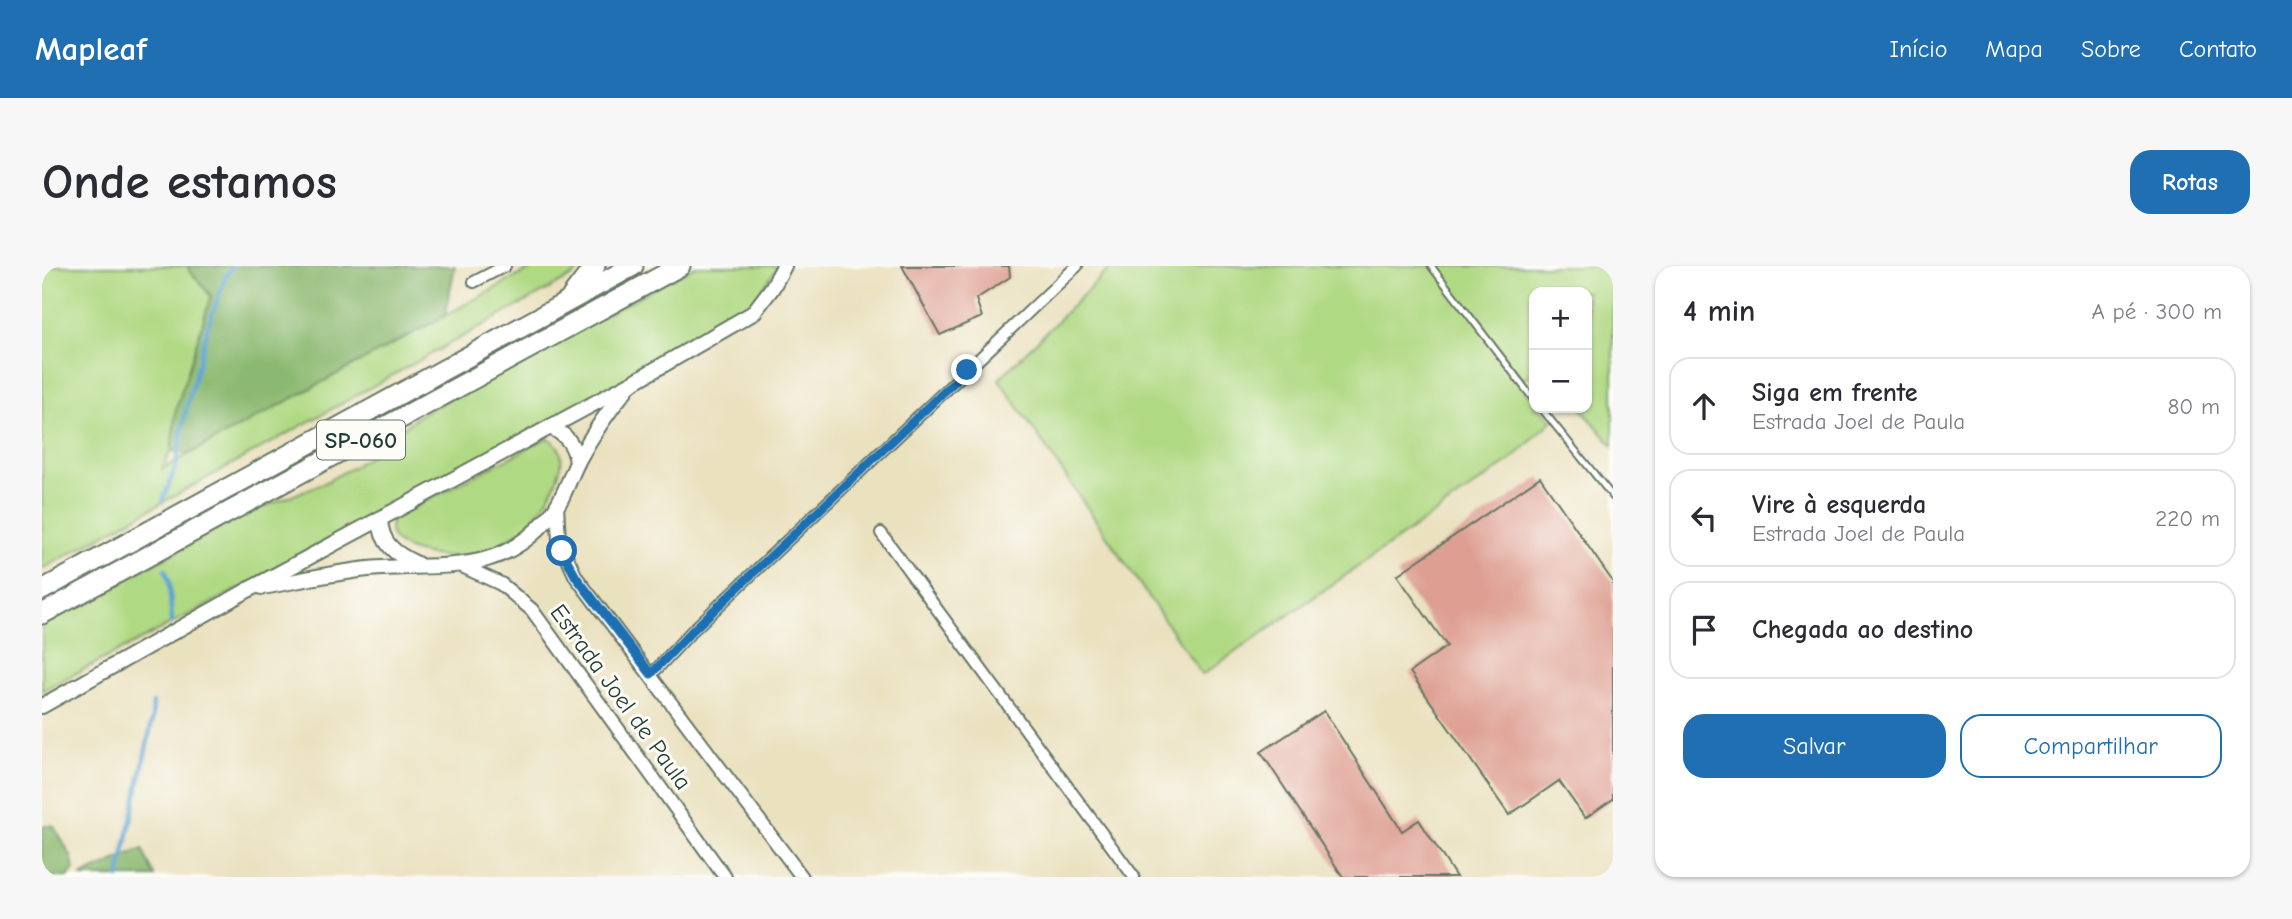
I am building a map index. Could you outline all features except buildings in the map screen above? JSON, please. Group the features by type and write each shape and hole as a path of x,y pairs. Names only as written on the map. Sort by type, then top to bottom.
{"highway":[{"path":"566,302 595,266"},
{"name":"SP-060","path":"42,590 633,266"},
{"name":"SP-060","path":"42,614 680,266"}],"main road":[{"path":"42,706 248,590 630,384 753,313 785,266"},
{"path":"248,590 335,573 421,566 462,566 492,558 520,544 543,524 557,506 599,425 630,384"},
{"path":"550,427 569,440 577,463"},
{"path":"380,519 382,534 391,549 421,566"}],"street":[{"path":"474,282 505,266"},
{"name":"Estrada Joel de Paula","path":"651,674 692,631 1077,266"},
{"name":"Estrada Joel de Paula","path":"557,506 556,529 568,564 802,877"},
{"path":"881,533 1134,877"},
{"name":"Estrada Joel de Paula","path":"462,566 501,584 532,610 724,877"}],"lane":[{"path":"1431,266 1529,393"},
{"path":"1545,413 1613,497"}],"green space":[{"path":"42,266 188,266 211,296 176,410 171,451 162,469 536,266 581,266 576,274 42,569"},
{"path":"188,266 455,266 445,316 189,454 171,451 176,410 211,296"},
{"path":"695,266 778,266 758,296 737,314 712,326 618,383 296,559 42,691 42,625 241,516 324,483 378,450 416,417"},
{"path":"1112,266 1613,266 1613,446 1585,413 1592,413 1592,287 1529,287 1529,376 1519,381 1529,394 1529,413 1545,413 1552,421 1510,461 1202,675 999,379"},
{"path":"547,438 555,443 561,455 557,478 537,515 515,535 482,551 460,556 425,554 393,539 390,529 393,518"},
{"path":"53,825 71,856 74,869 68,877 42,877 42,827"},
{"path":"142,849 155,877 80,877"}],"waterway":[{"path":"163,500 176,466 185,414 208,326 226,276 233,266"},
{"path":"165,569 169,581 172,622"},
{"path":"119,877 152,721 153,703"}],"route":[{"path":"562,551 576,577 651,674 692,631 967,370"}]}
